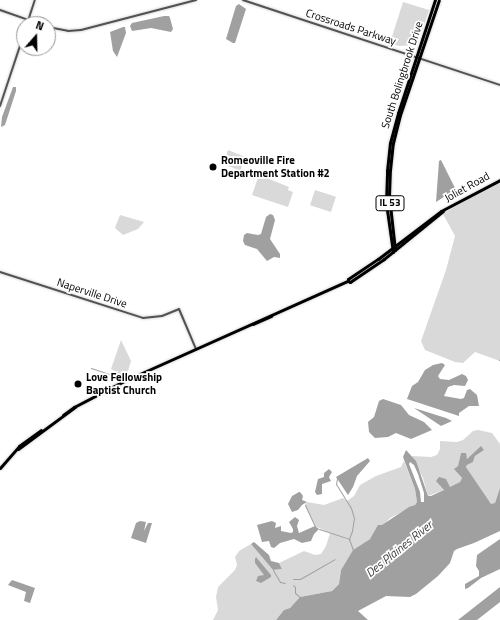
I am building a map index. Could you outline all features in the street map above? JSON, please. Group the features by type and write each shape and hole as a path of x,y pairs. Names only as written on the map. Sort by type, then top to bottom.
{"main road":[{"name":"South Bolingbrook Drive","path":"394,249 389,196 392,154 400,115 435,0"},
{"name":"South Bolingbrook Drive","path":"417,57 439,0"},
{"name":"Joliet Road","path":"0,468 18,449 41,430 75,407 116,385 348,281 348,279 394,249 443,211 500,180"}],"street":[{"path":"30,16 35,0"},
{"path":"56,28 68,31 81,30 196,0"},
{"name":"Crossroads Parkway","path":"243,0 500,84"},
{"path":"0,10 17,16"},
{"path":"0,106 17,56"},
{"name":"Naperville Drive","path":"0,272 143,318 162,316 179,309 196,349"}],"shaded area":[{"path":"403,2 429,10 417,45 399,46 390,43"},
{"path":"228,150 243,156 241,171 223,164"},
{"path":"259,175 289,187 288,190 293,192 288,207 252,195"},
{"path":"500,183 500,361 475,352 463,363 455,362 425,350 421,341 446,270 455,236 443,214 476,194"},
{"path":"315,190 336,197 331,212 310,205"},
{"path":"120,215 144,222 138,229 123,235 115,228"},
{"path":"121,340 131,361 128,371 119,378 115,371 111,369"},
{"path":"478,430 492,433 500,444 500,488 495,503 492,505 490,503 466,467 473,462 475,456 484,450 481,447 467,459 461,453 457,472 462,478 460,482 453,487 449,487 448,484 440,486 443,487 444,490 428,496 423,478 412,456 431,457 437,455 440,449 440,441 457,442 463,440 473,431"},
{"path":"404,461 415,489 417,502 415,505 390,518 370,539 353,550 341,570 339,584 332,591 300,597 290,608 284,610 276,620 213,620 218,610 216,597 218,587 235,570 237,565 235,557 239,551 251,544 273,570 282,569 279,563 304,551 315,555 321,554 326,546 330,533 315,526 305,505 307,502 324,505 343,498 347,501 354,496 360,485 376,476 401,467"}],"water":[{"path":"239,4 246,9 235,43 233,43 226,39 236,6"},
{"path":"169,16 170,18 173,29 171,32 151,28 132,31 130,26 132,23"},
{"path":"125,27 126,33 117,57 113,51 110,32"},
{"path":"13,87 16,87 16,91 5,125 1,127 2,117"},
{"path":"441,160 455,188 453,191 436,202 439,161"},
{"path":"270,214 273,215 275,220 270,239 280,254 280,258 274,257 267,261 257,249 245,245 243,241 244,235 247,233 258,235 261,234 266,217"},
{"path":"442,363 445,365 438,376 440,379 449,380 462,374 466,376 468,380 465,386 454,385 448,387 444,396 461,399 464,398 467,390 470,389 477,395 479,406 469,406 459,413 459,416 407,399 412,386 418,382 425,370 433,365"},
{"path":"383,399 401,405 409,415 424,422 432,430 411,439 396,433 388,437 375,438 369,432 368,422 374,417 379,401"},
{"path":"414,408 446,418 452,421 441,426"},
{"name":"Des Plaines River","path":"481,446 484,450 475,456 473,462 466,467 491,504 495,503 500,488 500,531 454,551 450,563 438,576 416,594 410,597 386,596 358,611 368,620 276,620 284,610 290,608 300,597 332,591 339,584 341,570 353,550 370,539 378,525 382,525 409,507 415,505 417,502 415,489 403,457 406,450 416,461 428,496 444,490 436,481 439,477 446,479 450,487 460,482 462,478 454,469 458,466 461,453 466,453 467,459","holes":["410,462 414,465 424,493 424,502 421,502 420,492 409,464"]},
{"path":"368,458 370,461 357,476 348,495 336,477"},
{"path":"329,469 332,472 329,477 331,481 322,484 322,494 317,495 315,492 318,479 324,477 324,473"},
{"path":"299,492 303,496 302,500 307,502 298,510 292,512 288,504 292,496"},
{"path":"295,517 299,520 297,526 299,533 315,526 319,529 314,534 311,541 302,543 294,539 280,543 274,548 271,547 269,541 262,542 257,525 272,521 276,523 275,528 281,526 281,531 291,533 293,532 293,529 289,522"},
{"path":"140,521 146,522 144,531 148,523 152,523 146,543 131,538 136,523"},
{"path":"500,539 500,569 481,578 465,589 465,584 479,576 479,571 476,566 477,555"},
{"path":"254,542 269,555 271,561 279,563 282,569 273,570 251,544"},
{"path":"256,557 271,575 271,577 261,583 256,581 258,576 264,575 255,563"},
{"path":"12,580 35,588 30,603 24,601 26,592 8,585"},
{"path":"500,587 500,602 477,620 458,620"}],"waterway":[{"path":"91,368 109,374"},
{"path":"337,478 336,484 351,508 354,518 349,539 353,550"},
{"path":"305,505 315,526"},
{"path":"319,529 349,539"},
{"path":"293,579 300,579 335,559"},
{"path":"273,570 280,582 285,583"},
{"path":"293,585 295,587 295,593 300,597"}],"place":[{"name":"Romeoville Fire Department Station #2","path":"213,167"},
{"name":"Love Fellowship Baptist Church","path":"78,384"}]}
